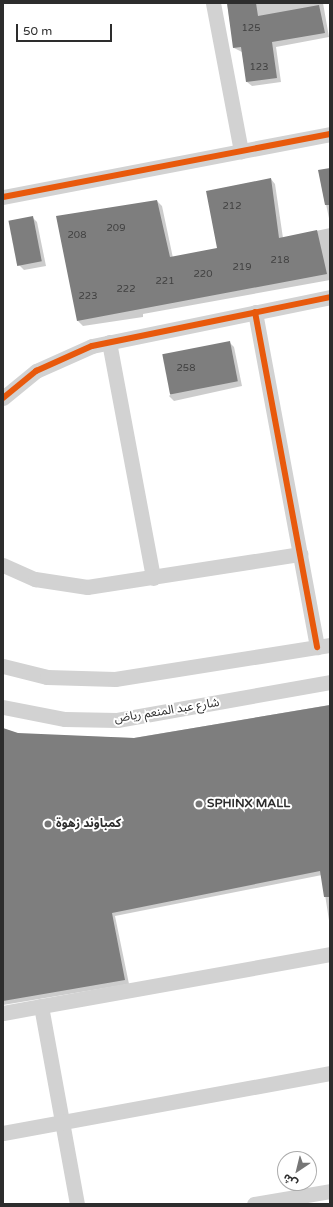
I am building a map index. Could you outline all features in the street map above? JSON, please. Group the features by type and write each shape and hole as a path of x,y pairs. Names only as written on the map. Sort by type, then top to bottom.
{"street":[{"path":"213,3 241,150"},
{"path":"3,197 330,134"},
{"path":"3,398 56,360 109,342 330,297"},
{"path":"3,666 47,677 115,679 324,646 300,554 255,312"},
{"path":"109,342 153,578"},
{"path":"3,565 35,579 72,587 102,586 300,554"},
{"name":"شارع عبد المنعم رياض","path":"3,707 65,719 117,720 330,682"},
{"path":"3,1013 330,954"},
{"path":"41,1006 77,1204"},
{"path":"3,1133 330,1073"},
{"path":"254,1204 330,1191"}],"building":[{"path":"227,3 256,3 258,16 319,5 325,33 272,42 277,78 246,82 241,47 233,48"},
{"path":"330,168 330,205 325,205 318,170"},
{"path":"271,178 279,238 317,230 327,274 77,321 56,216 157,200 170,257 217,248 206,191"},
{"path":"33,216 42,261 17,266 8,221"},
{"path":"230,341 238,381 170,394 162,354"},
{"path":"330,705 330,897 324,897 320,871 112,913 125,980 3,1001 3,728 18,733 134,738"}],"cycle path":[{"path":"3,197 330,134"},
{"path":"3,398 36,371 92,346 330,297"},
{"path":"255,312 317,647"}],"place":[{"name":"SPHINX MALL","path":"199,804"},
{"name":"كمباوند زهوة","path":"48,824"}]}
